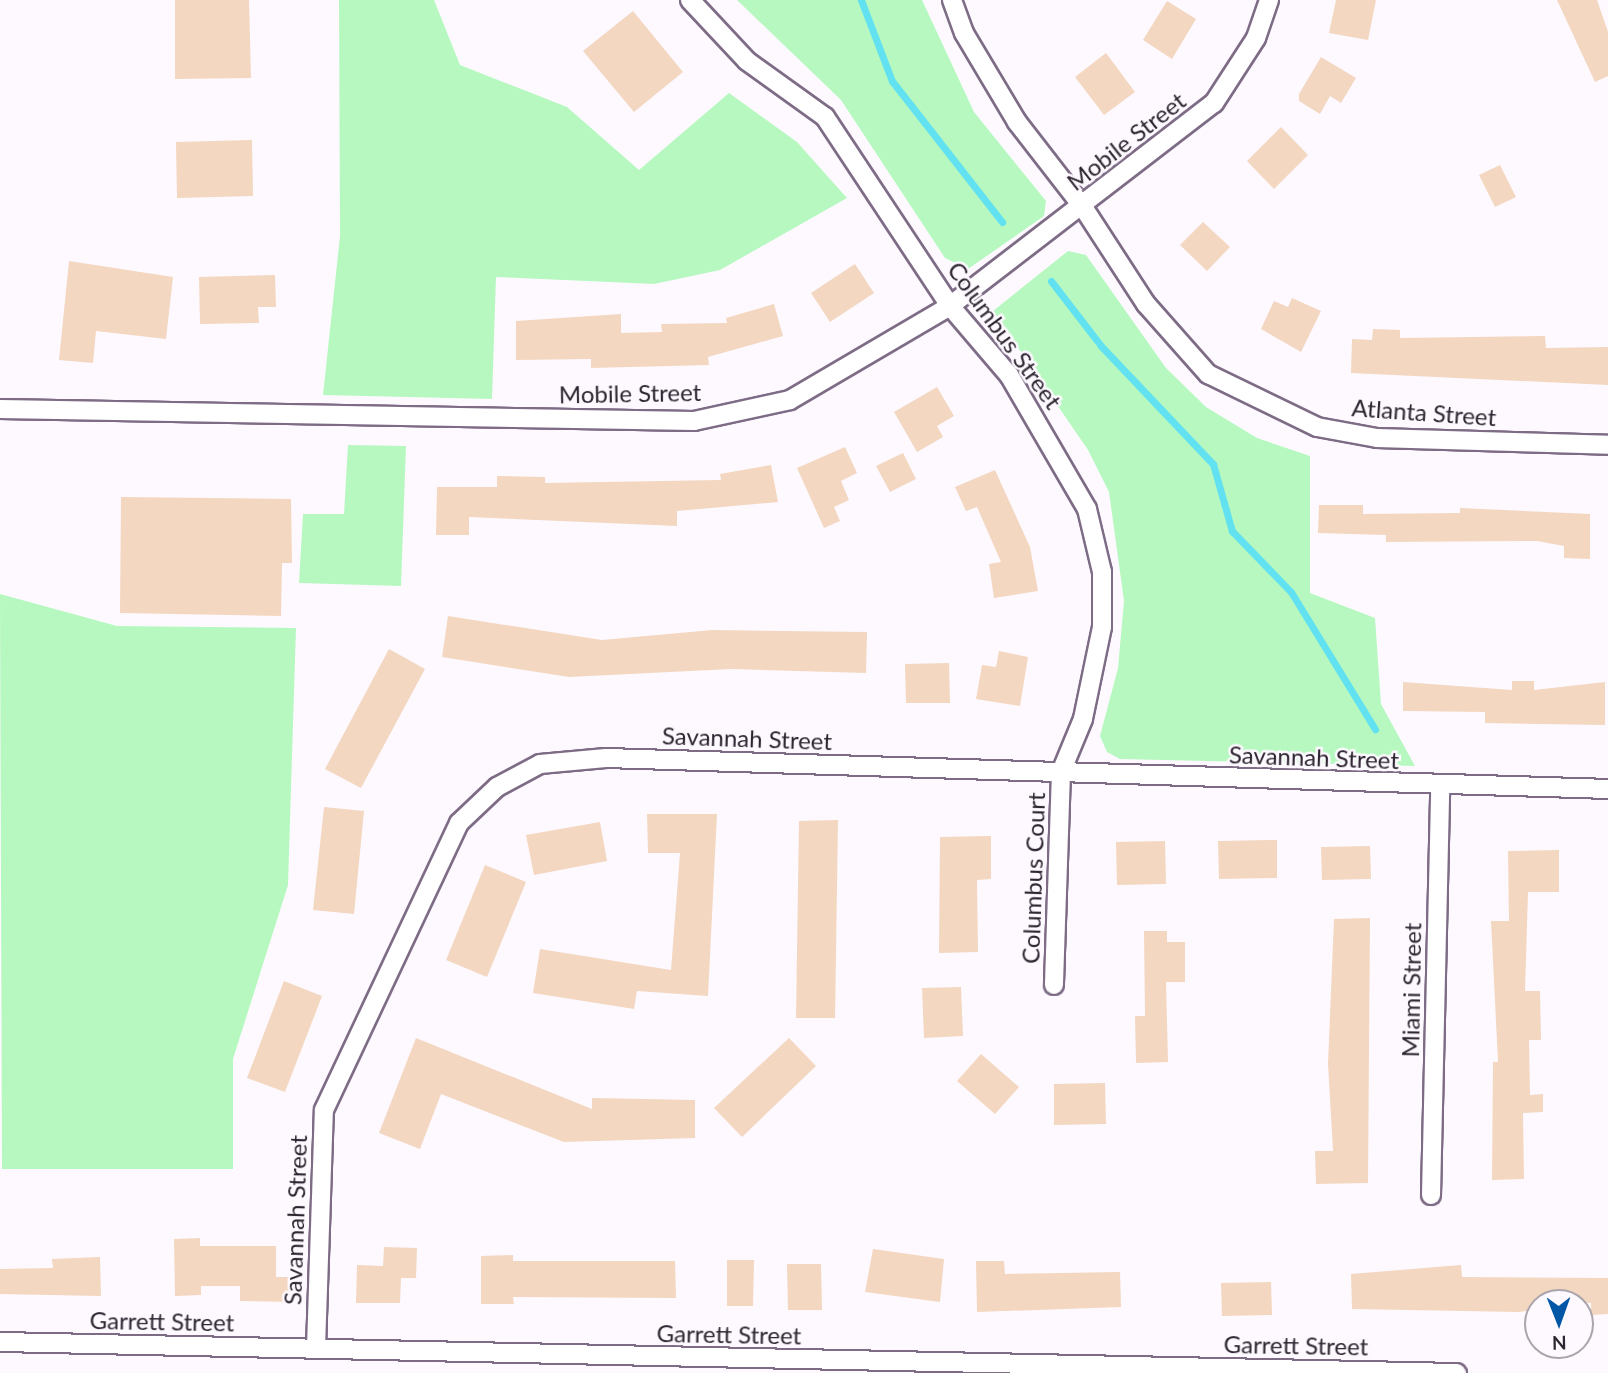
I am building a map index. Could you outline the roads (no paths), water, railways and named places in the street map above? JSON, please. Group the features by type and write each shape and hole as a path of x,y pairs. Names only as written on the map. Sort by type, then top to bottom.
{"street":[{"name":"Columbus Street","path":"690,0 747,61 825,117 950,306 1009,375 1087,509 1102,572 1102,627 1083,719 1061,772"},
{"name":"Atlanta Street","path":"952,0 964,33 1017,122 1083,206 1146,304 1209,374 1268,409 1317,427 1377,438 1608,445"},
{"name":"Mobile Street","path":"0,409 694,421 790,400 950,306 1214,103 1256,38 1269,0"},
{"name":"Savannah Street","path":"316,1348 324,1110 459,823 497,787 540,764 606,758 1608,789"},
{"name":"Columbus Court","path":"1054,985 1061,772"},
{"name":"Miami Street","path":"1431,1195 1440,785"},
{"name":"Garrett Street","path":"0,1342 316,1348 676,1365 1457,1373"}],"waterway":[{"path":"861,0 892,81 1002,222"},
{"path":"1051,281 1101,346 1213,464 1232,531 1291,592 1375,729"}]}
